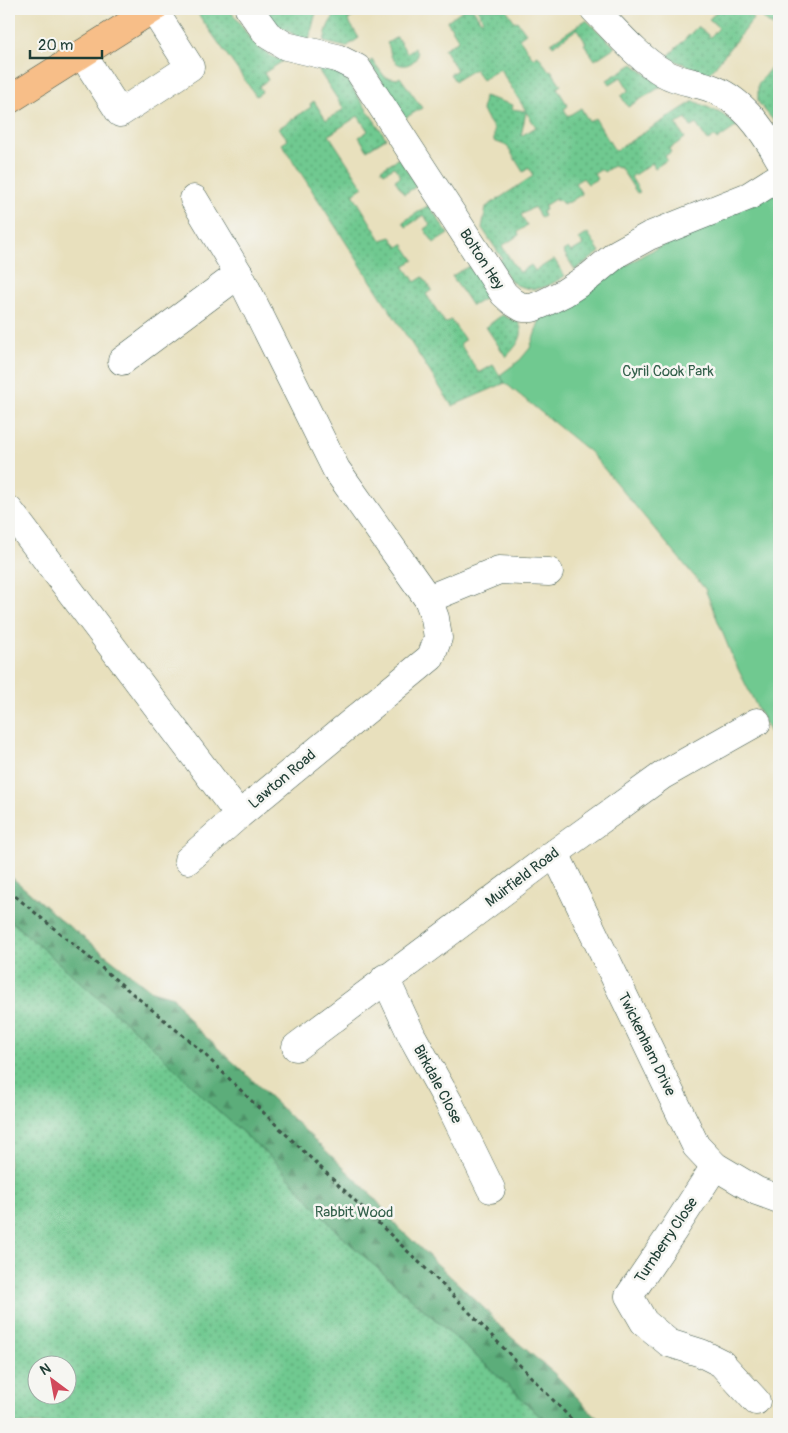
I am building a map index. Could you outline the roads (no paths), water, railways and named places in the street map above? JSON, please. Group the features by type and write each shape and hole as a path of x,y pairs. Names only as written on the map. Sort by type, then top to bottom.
{"main road":[{"path":"9,100 153,9"}],"street":[{"path":"82,54 120,113 190,67 153,9"},
{"name":"Bolton Hey","path":"249,9 268,35 286,46 337,58 357,68 504,294 523,308 532,308 564,293 618,254 648,236 749,196 779,177"},
{"path":"609,14 649,64 675,78 724,93 733,100 760,127 779,158"},
{"name":"Lawton Road","path":"9,510 239,815 431,657 438,638 435,618 428,599 336,469 239,274 194,200"},
{"path":"122,361 239,274"},
{"path":"428,599 499,570 549,572"},
{"name":"Muirfield Road","path":"296,1046 385,978 467,920 555,852 663,775 757,722"},
{"path":"188,860 239,815"},
{"name":"Twickenham Drive","path":"555,852 696,1146 715,1166 757,1191 779,1199"},
{"name":"Birkdale Close","path":"385,978 412,1036 449,1103 491,1189"},
{"name":"Turnberry Close","path":"715,1166 629,1296 644,1322 669,1343 700,1353 720,1363 756,1401"}],"park label":[{"name":"Cyril Cook Park","path":"668,371"},
{"name":"Rabbit Wood","path":"354,1212"}]}
